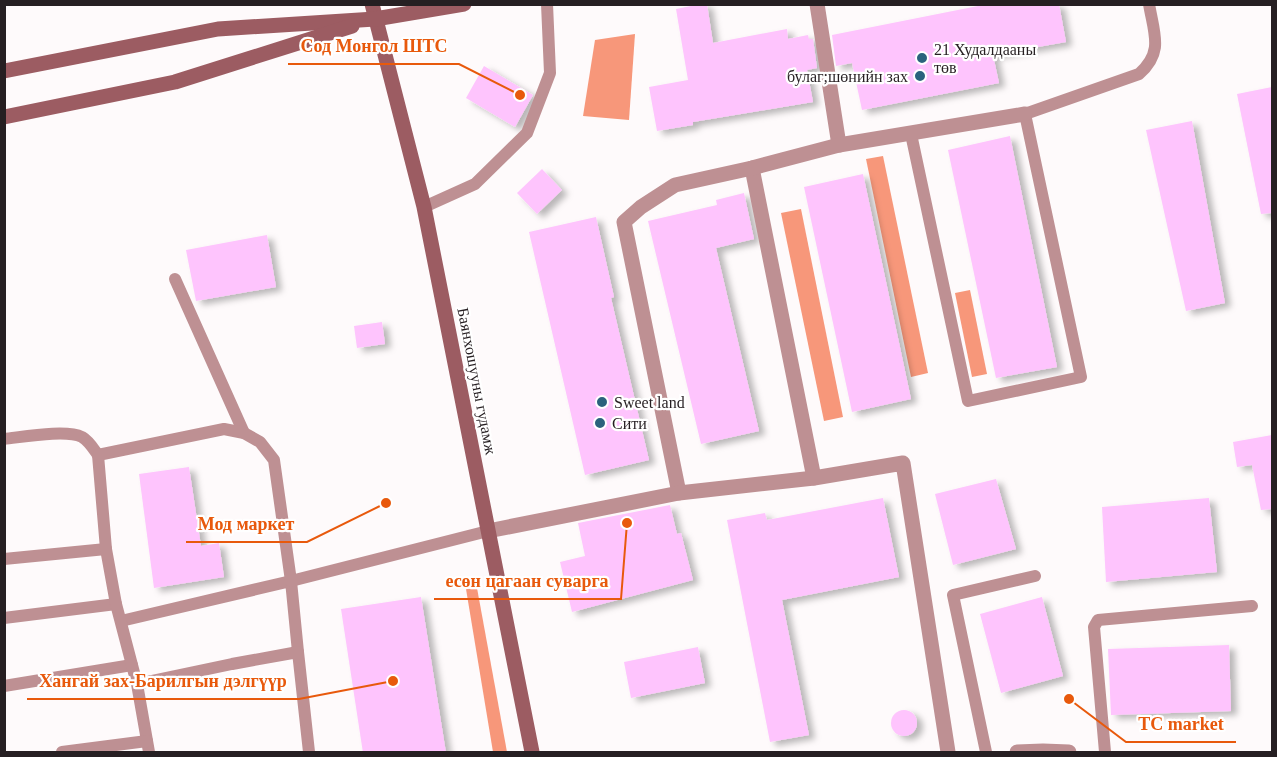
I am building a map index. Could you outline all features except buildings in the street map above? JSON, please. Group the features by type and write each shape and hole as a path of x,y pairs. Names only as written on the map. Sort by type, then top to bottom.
{"main road":[{"path":"4,71 218,29 464,4"},
{"path":"4,117 176,82 373,12"},
{"name":"Баянхошууны гудамж","path":"373,12 424,207 532,753"}],"street":[{"path":"817,4 839,145"},
{"path":"679,493 624,222 641,207 675,185 839,145 1024,114"},
{"path":"752,168 814,478"},
{"path":"488,531 679,493 814,478 903,463 948,753"},
{"path":"1017,753 1043,751 1069,753"}],"lane":[{"path":"424,207 475,184 527,133 550,73 547,4"},
{"path":"911,134 968,401 1081,377 1024,114 1139,74 1150,65 1155,54 1149,4"},
{"path":"175,279 244,433"},
{"path":"98,454 224,429 244,433 260,442 274,460 291,581 309,753"},
{"path":"4,439 65,434 80,436 89,442 98,454 106,549 116,604 137,684 148,747 62,753"},
{"path":"120,621 488,531"},
{"path":"4,558 106,549"},
{"path":"986,753 953,595 1035,576"},
{"path":"4,618 116,604"},
{"path":"1106,753 1094,627 1098,620 1252,606"},
{"path":"137,684 298,652"},
{"path":"4,686 132,665"}],"shaded area":[{"path":"635,34 629,120 583,116 595,40"},
{"path":"883,156 928,373 911,377 866,159"},
{"path":"801,209 843,417 824,421 781,213"},
{"path":"970,290 987,374 972,377 955,293"},
{"path":"477,588 507,752 493,752 466,589"}],"place":[{"name":"21 Худалдааны төв","path":"922,58"},
{"name":"булаг;шөнийн зах","path":"920,76"},
{"name":"Сод Монгол ШТС","path":"520,95"},
{"name":"Sweet land","path":"602,402"},
{"name":"Сити","path":"600,423"},
{"name":"Мод маркет","path":"386,503"},
{"name":"есөн цагаан суварга","path":"627,523"},
{"name":"Хангай зах-Барилгын дэлгүүр","path":"393,681"},
{"name":"TC market","path":"1069,699"}]}
